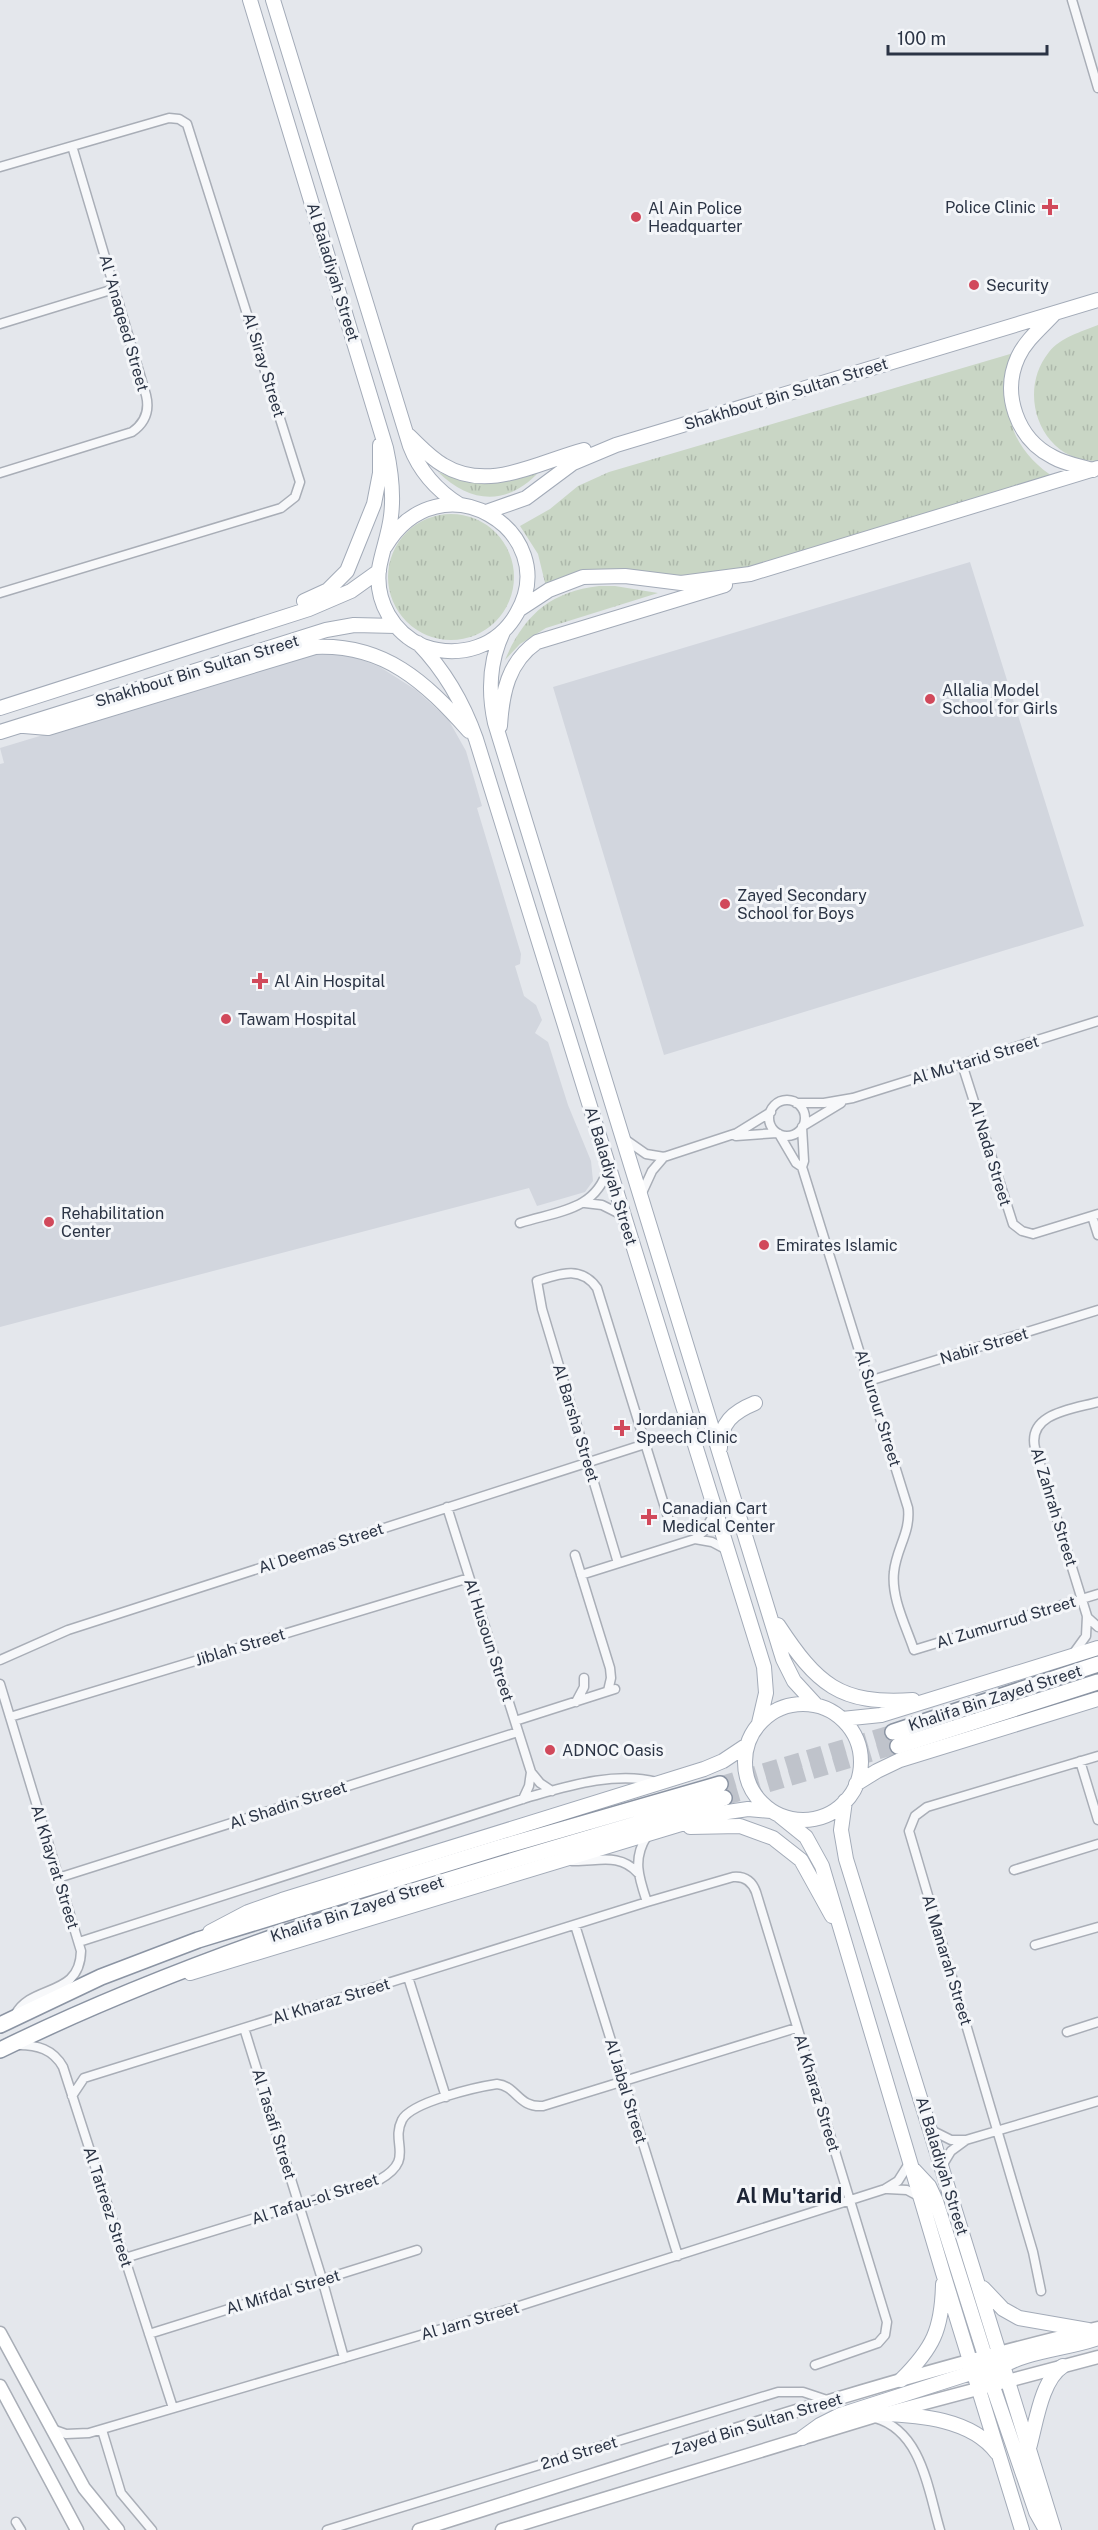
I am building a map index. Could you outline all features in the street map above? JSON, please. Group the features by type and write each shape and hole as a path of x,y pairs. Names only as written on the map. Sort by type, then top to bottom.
{"highway":[{"name":"Khalifa Bin Zayed Street","path":"1098,1664 895,1739 1098,1682"},
{"name":"Khalifa Bin Zayed Street","path":"5,2048 231,1951 381,1900 722,1791 486,1851 198,1940 101,1977 6,2022"}],"main road":[{"name":"Al Baladiyah Street","path":"250,0 381,431 392,481 391,514 385,547"},
{"name":"Al Baladiyah Street","path":"273,0 414,457 428,478 442,493 460,505"},
{"name":"Shakhbout Bin Sultan Street","path":"486,512 526,498 568,466 616,445 1098,300"},
{"path":"1055,313 1034,335 1018,357 1011,384 1014,408 1023,430 1041,450 1066,463 1096,469"},
{"path":"129,666 184,641 319,596 338,582 347,571 374,504 380,473 381,431"},
{"path":"406,434 444,466 484,477 511,473 574,453 616,445"},
{"path":"501,740 502,703 511,672 524,652 537,642 707,591 750,574 1096,469"},
{"path":"460,505 486,512 506,527 517,543 524,560 526,586 519,610 503,632 490,641 461,651 445,651 418,643 396,626 382,600 379,572 385,547 400,525 410,517 434,506 460,505"},
{"name":"Shakhbout Bin Sultan Street","path":"0,708 324,604 351,591 379,572"},
{"path":"519,610 549,590 583,577 625,576 681,583 750,574"},
{"name":"Shakhbout Bin Sultan Street","path":"0,732 326,630 368,624 396,626"},
{"name":"Al Baladiyah Street","path":"503,632 493,657 490,684 492,710 769,1612 788,1670 800,1690 816,1705"},
{"name":"Al Baladiyah Street","path":"418,643 453,688 476,739 764,1667 766,1693 759,1723"},
{"path":"24,726 48,728 315,647 327,646 364,652 404,670 441,700 476,739"},
{"path":"0,713 31,699"},
{"path":"720,1453 721,1437 726,1422 731,1415 755,1403"},
{"path":"769,1612 804,1664 831,1687 854,1697 878,1701 936,1698"},
{"path":"842,1719 881,1715 1098,1648"},
{"path":"856,1784 877,1771 906,1758 1098,1699"},
{"path":"170,1976 206,1970 725,1812 748,1809 776,1813 800,1820 829,1814 845,1801 856,1784 861,1765 858,1745 842,1719 816,1705 795,1705 774,1712 759,1723 747,1745 745,1763 748,1782 757,1798 776,1813"},
{"path":"198,1940 233,1919 265,1906 714,1766 747,1745"},
{"name":"Al Baladiyah Street","path":"845,1801 842,1830 846,1859 979,2284 987,2368 1000,2457 1022,2530"},
{"name":"Al Baladiyah Street","path":"776,1813 798,1829 818,1855 943,2273 987,2368 1008,2379 1054,2530"},
{"path":"679,1826 740,1826 773,1838 801,1860 825,1904 840,1925"},
{"path":"911,2165 933,2193 987,2368 1036,2512 1046,2530"},
{"path":"901,2380 923,2357 931,2344 941,2307 943,2273"},
{"path":"979,2284 1003,2309 1019,2318 1095,2332"},
{"path":"802,2438 820,2425 840,2415 1095,2332"},
{"path":"0,2334 84,2488 118,2530"},
{"path":"1008,2379 1098,2357"},
{"path":"1029,2448 1046,2386 1052,2374 1063,2366"},
{"name":"Zayed Bin Sultan Street","path":"419,2530 901,2380 987,2368"},
{"name":"Zayed Bin Sultan Street","path":"502,2530 535,2525 876,2415 987,2368"},
{"path":"0,2385 77,2530"},
{"path":"876,2415 925,2418 964,2427 986,2440 1000,2457"}],"street":[{"path":"1072,0 1098,88"},
{"name":"Al Siray Street","path":"0,167 169,118 179,119 189,128 294,462 299,488 291,502 281,507 0,593"},
{"name":"Al 'Anaqeed Street","path":"0,473 127,434 143,421 147,411 147,400 72,146"},
{"path":"0,324 114,289"},
{"name":"Al Mu'tarid Street","path":"796,1102 824,1103 852,1098 1098,1021"},
{"name":"Al Nada Street","path":"962,1064 1013,1224 1022,1232 1033,1234 1095,1215"},
{"name":"Al Mu'tarid Street","path":"802,1127 852,1098"},
{"path":"724,1138 778,1133 792,1135 802,1127 804,1113 796,1102 782,1101 775,1105 771,1112 770,1123 778,1133"},
{"path":"641,1196 652,1171 664,1157 724,1138 771,1112"},
{"name":"Al Surour Street","path":"802,1127 804,1161 802,1167 909,1508 908,1528 896,1564 894,1580 896,1594 914,1650"},
{"name":"Al Surour Street","path":"778,1133 796,1163 802,1167"},
{"path":"623,1138 637,1150 664,1157"},
{"path":"585,1203 602,1186 608,1166"},
{"path":"520,1222 585,1203 609,1208 624,1216"},
{"path":"1095,1215 1098,1235"},
{"name":"Al Barsha Street","path":"618,1563 542,1309 537,1281 563,1273 575,1273 586,1277 597,1288 645,1444"},
{"name":"Nabir Street","path":"869,1381 1098,1310"},
{"name":"Al Zahrah Street","path":"1070,1656 1083,1642 1088,1629 1087,1616 1033,1437 1037,1427 1044,1419 1098,1402"},
{"path":"645,1444 671,1527"},
{"name":"Al Deemas Street","path":"0,1660 68,1630 645,1444"},
{"name":"Al Husoun Street","path":"447,1507 531,1772 540,1784 552,1791"},
{"path":"581,1575 695,1539 705,1530 715,1512"},
{"path":"695,1539 712,1542 727,1550"},
{"path":"575,1555 610,1668 612,1678 608,1691"},
{"name":"Jiblah Street","path":"10,1717 469,1578"},
{"name":"Al Zumurrud Street","path":"914,1650 1098,1594"},
{"name":"Al Zahrah Street","path":"1087,1616 1098,1627"},
{"path":"576,1702 584,1687 584,1678 590,1688 608,1691"},
{"name":"Al Khayrat Street","path":"0,1684 79,1942 81,1962 72,1978 61,1986 26,2001 6,2022"},
{"path":"515,1721 608,1691"},
{"name":"Al Shadin Street","path":"58,1878 518,1732"},
{"name":"Al Manarah Street","path":"1041,2291 1033,2252 910,1839 911,1823 915,1816 927,1807 1098,1756"},
{"path":"1080,1761 1098,1820"},
{"path":"523,1799 529,1786 531,1772"},
{"path":"79,1942 552,1791 623,1778 639,1778 660,1783"},
{"path":"647,1836 639,1854 638,1873 647,1902"},
{"path":"1014,1870 1098,1844"},
{"path":"568,1860 614,1859 625,1862 638,1873"},
{"name":"Al Kharaz Street","path":"84,2078 647,1902 733,1876 742,1877 751,1882 756,1892 887,2322 887,2331 878,2343 815,2365"},
{"name":"Al Jabal Street","path":"575,1925 678,2256"},
{"path":"1035,1945 1098,1928"},
{"path":"408,1977 446,2097"},
{"path":"1067,2032 1098,2022"},
{"name":"Al Tasafi Street","path":"244,2028 322,2279 344,2358"},
{"name":"Al Tafau-ol Street","path":"125,2258 386,2177 399,2161 401,2149 399,2131 405,2116 417,2107 446,2097 497,2084 509,2088 527,2104 537,2106 796,2028"},
{"path":"5,2048 25,2045 45,2049 56,2056 63,2067 84,2078 72,2097"},
{"name":"Al Tatreez Street","path":"63,2067 172,2408"},
{"path":"931,2130 951,2140 966,2140 1098,2101"},
{"path":"942,2166 951,2151 966,2140"},
{"name":"Al Jarn Street","path":"52,2429 74,2434 102,2430 516,2307 885,2189 898,2181 911,2165"},
{"name":"Al Jarn Street","path":"885,2189 907,2190 920,2197"},
{"name":"Al Mifdal Street","path":"149,2334 417,2250"},
{"name":"2nd Street","path":"327,2530 778,2392 803,2392 831,2401"},
{"path":"876,2415 903,2434 914,2449 940,2530"},
{"path":"102,2430 121,2493 152,2530"},
{"path":"16,2522 21,2530"}],"shaded area":[{"path":"970,562 1084,926 664,1055 553,687"},
{"name":"Al Ain Hospital","path":"338,654 354,657 380,667 416,690 448,719 466,751 482,806 477,808 521,954 520,964 515,966 524,996 536,1005 542,1020 535,1033 548,1042 568,1105 591,1161 593,1181 585,1192 537,1206 529,1188 0,1327 0,764 4,763 0,748 308,655"}],"green space":[{"path":"1098,325 1098,461 1078,459 1062,451 1049,438 1040,423 1035,405 1034,387 1039,369 1049,352 1059,342"},
{"path":"1017,352 1009,400 1013,429 1030,457 1055,478 726,578 611,574 547,591 538,554 520,526 550,509 578,486 609,472"},
{"path":"438,472 466,481 488,483 511,480 539,472 514,491 489,497 463,490"},
{"path":"451,514 475,519 495,533 509,553 514,577 509,601 495,621 475,635 451,640 427,635 407,621 393,601 388,577 393,553 407,533 427,519"},
{"path":"599,586 615,586 658,593 546,628 520,644 505,660 521,630 541,608 566,594"}],"tunnel":[{"path":"720,1784 893,1732"},
{"path":"724,1798 898,1746"}],"place":[{"name":"Police Clinic","path":"1050,207"},
{"name":"Al Ain Police Headquarter","path":"636,217"},
{"name":"Security","path":"974,285"},
{"name":"Allalia Model School for Girls","path":"930,699"},
{"name":"Zayed Secondary School for Boys","path":"725,904"},
{"name":"Al Ain Hospital","path":"260,981"},
{"name":"Tawam Hospital","path":"226,1019"},
{"name":"Rehabilitation Center","path":"49,1222"},
{"name":"Emirates Islamic","path":"764,1245"},
{"name":"Jordanian Speech Clinic","path":"622,1428"},
{"name":"Canadian Cart Medical Center","path":"649,1517"},
{"name":"ADNOC Oasis","path":"550,1750"}],"district":[{"name":"Al Mu'tarid","path":"789,2196"}]}
